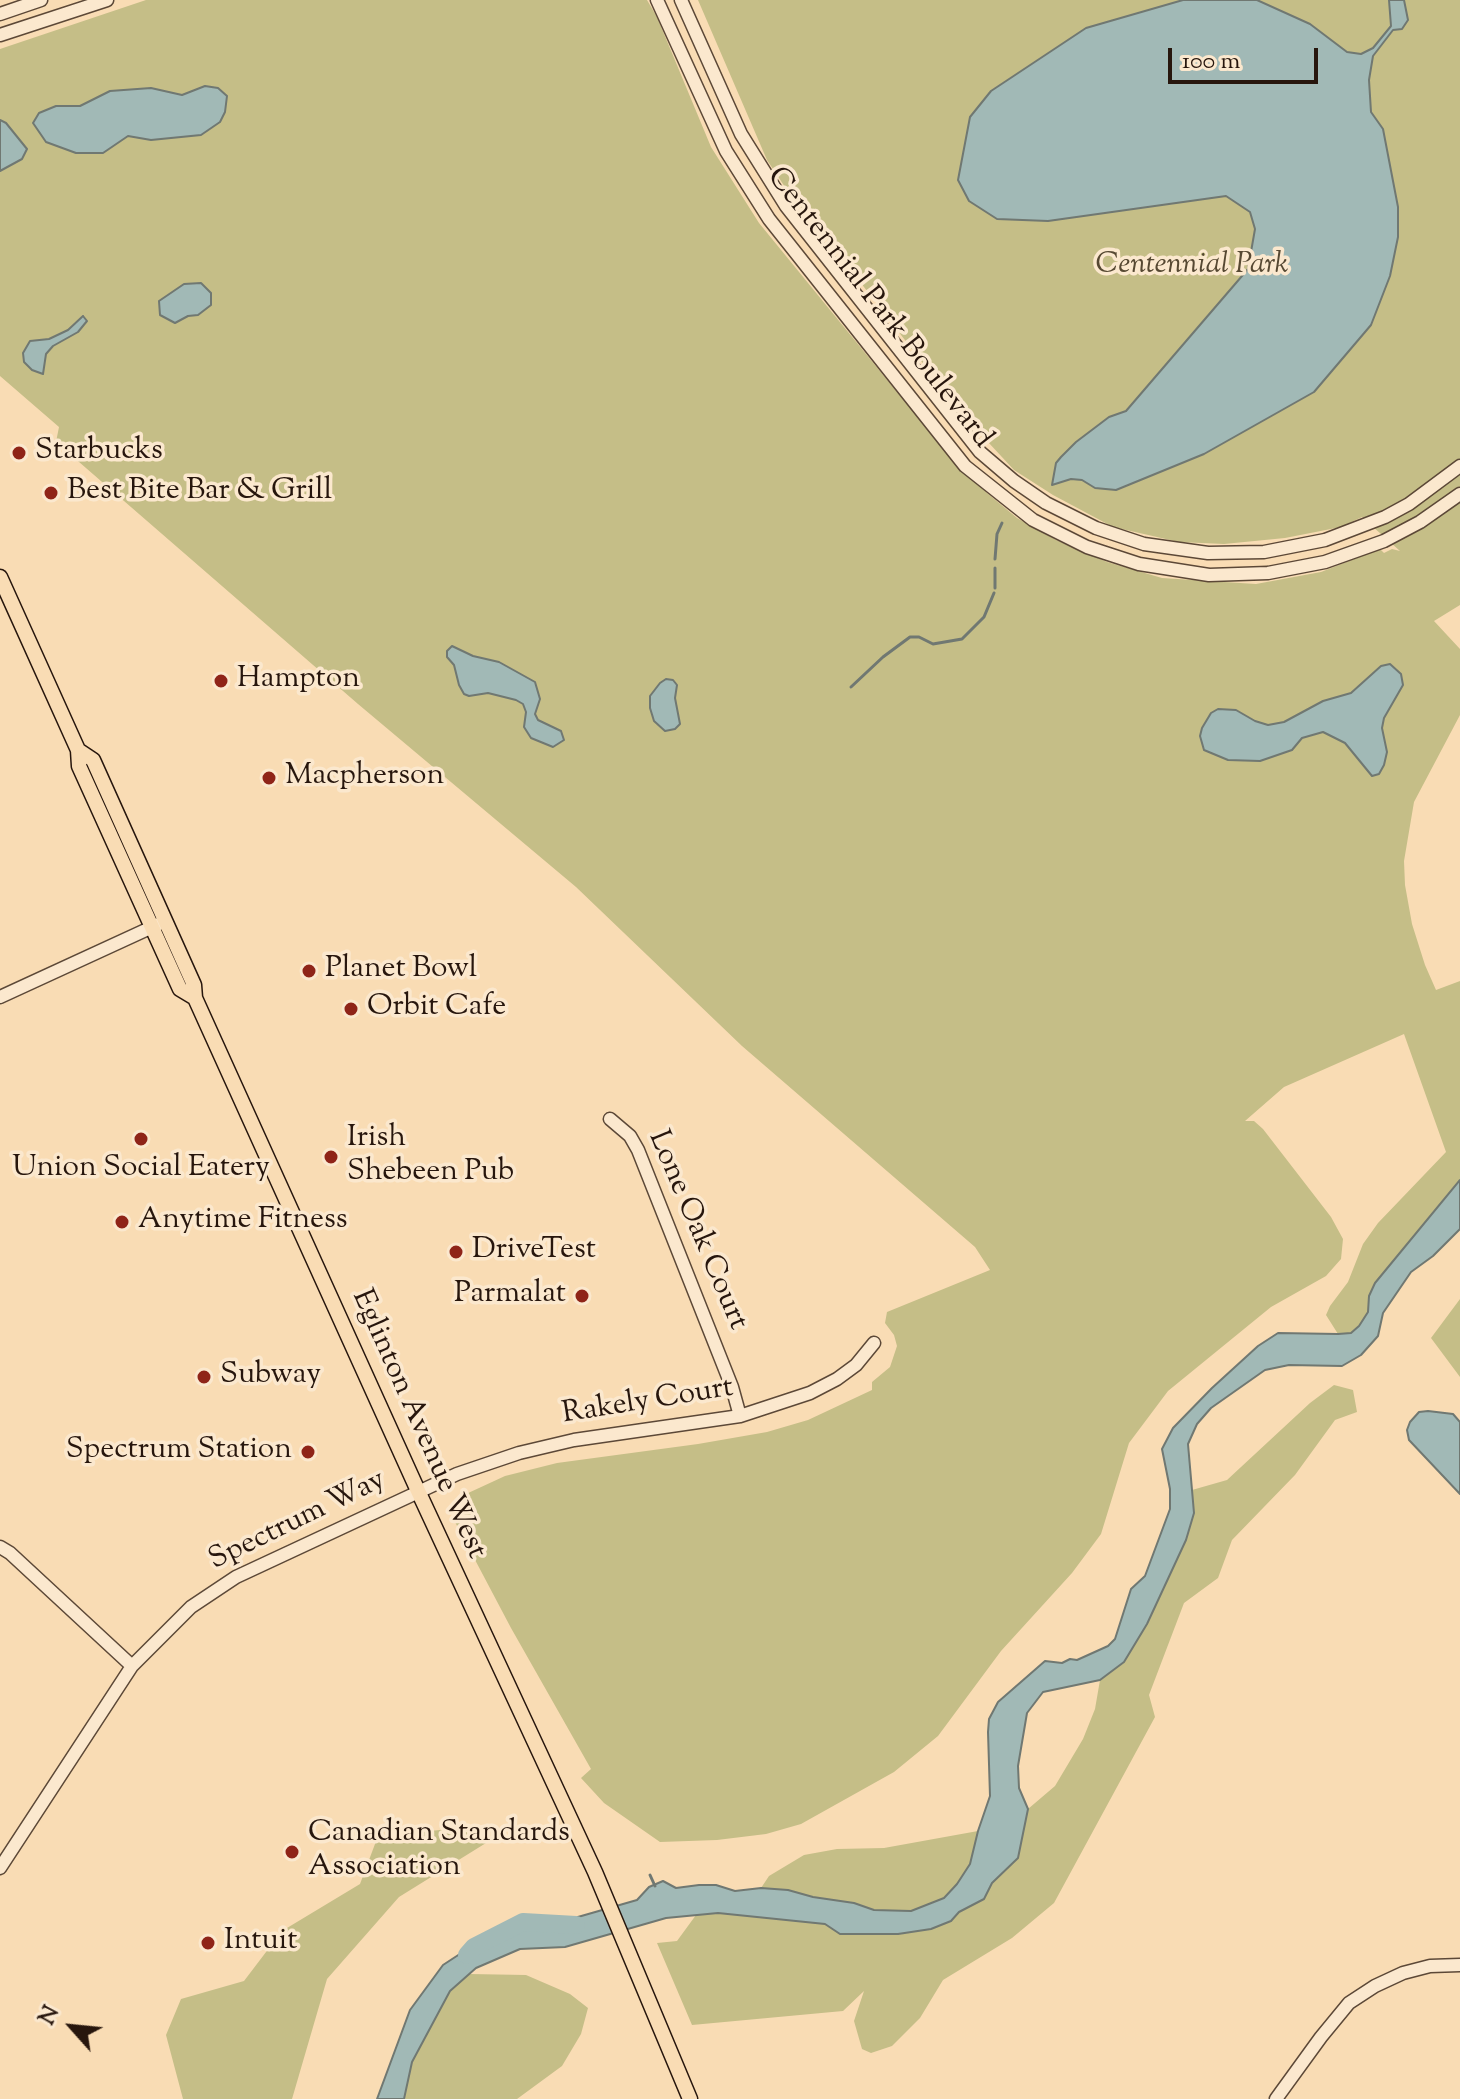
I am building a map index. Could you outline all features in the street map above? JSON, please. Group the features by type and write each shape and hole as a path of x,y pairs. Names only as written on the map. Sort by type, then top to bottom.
{"main road":[{"name":"Eglinton Avenue West","path":"0,577 78,750 79,766 159,924 194,985 195,998 595,1872 690,2099"}],"street":[{"path":"0,14 41,0"},
{"path":"0,35 107,0"},
{"name":"Centennial Park Boulevard","path":"657,0 726,151 769,219 965,466 1033,520 1087,547 1139,564 1209,575 1268,573 1325,562 1384,541 1420,522 1460,494"},
{"name":"Centennial Park Boulevard","path":"681,0 741,134 786,206 980,452 1046,503 1096,528 1144,544 1208,553 1264,552 1325,540 1385,517 1409,504 1460,466"},
{"path":"0,997 159,924"},
{"name":"Lone Oak Court","path":"610,1119 622,1127 638,1150 732,1387 740,1416"},
{"name":"Rakely Court","path":"419,1493 457,1474 530,1449 740,1416 810,1393 856,1365 874,1343"},
{"name":"Spectrum Way","path":"0,1868 132,1666 183,1614 226,1583 419,1493"},
{"path":"0,1547 132,1666"},
{"path":"1276,2099 1349,2003 1403,1973 1430,1966 1460,1965"}],"green space":[{"name":"Centennial Park","path":"146,0 647,0 711,147 759,223 924,425 987,493 1017,518 1056,540 1107,562 1162,578 1256,584 1321,572 1380,549 1384,553 1392,549 1400,551 1362,517 1341,527 1285,538 1224,544 1179,542 1113,527 1014,470 962,414 791,196 767,160 698,0 1460,0 1460,605 1434,621 1460,649 1460,715 1414,802 1404,861 1412,924 1436,990 1460,981 1460,1180 1375,1283 1369,1296 1368,1312 1359,1326 1351,1333 1338,1334 1326,1315 1348,1282 1363,1244 1378,1223 1446,1152 1404,1034 1284,1087 1245,1121 1254,1121 1263,1129 1331,1217 1343,1239 1341,1259 1326,1276 1271,1307 1168,1391 1129,1443 1101,1534 1072,1573 1001,1651 938,1736 894,1772 801,1824 766,1834 660,1842 604,1803 581,1778 591,1769 454,1520 454,1506 466,1494 505,1476 557,1463 698,1444 767,1432 808,1420 872,1390 872,1382 890,1367 897,1346 894,1335 885,1323 887,1312 990,1270 975,1247 742,1046 576,887 358,704 56,442 59,427 0,376 0,49"},
{"path":"1460,1299 1460,1377 1431,1338"},
{"path":"1334,1385 1353,1390 1357,1412 1335,1420 1295,1475 1232,1540 1218,1578 1184,1603 1149,1695 1155,1717 1054,1903 1012,1938 943,1980 920,2018 892,2046 871,2053 862,2049 854,2021 864,1991 843,2011 692,2025 657,1943 677,1941 696,1915 718,1913 812,1922 825,1924 840,1934 849,1935 951,1921 959,1912 984,1899 992,1883 1018,1858 1028,1809 1055,1786 1083,1739 1095,1709 1100,1680 1124,1662 1147,1624 1186,1540 1194,1513 1192,1490 1227,1480 1310,1403"},
{"path":"481,1826 486,1843 399,1897 327,1979 292,2099 183,2099 166,2035 181,1999 244,1981 282,1931 360,1884 378,1836"},
{"path":"978,1831 970,1864 957,1884 944,1898 911,1911 874,1910 788,1890 761,1888 769,1876 804,1855 837,1849 884,1848"},
{"path":"469,1974 526,1975 570,1994 588,2008 581,2034 562,2066 517,2099 404,2099 412,2062 450,1991"}],"water":[{"path":"1183,0 1257,0 1310,24 1347,52 1361,54 1373,48 1391,26 1389,0 1404,0 1408,20 1402,29 1393,30 1373,56 1369,80 1371,112 1383,129 1398,207 1398,237 1390,276 1371,325 1314,392 1204,454 1116,490 1095,488 1082,480 1071,479 1052,485 1056,463 1061,457 1109,417 1126,411 1248,269 1255,229 1250,212 1226,196 1048,221 997,219 969,201 958,180 970,117 991,91 1086,28"},
{"path":"205,86 218,88 227,96 220,122 201,135 151,140 128,136 103,153 76,153 46,142 33,123 39,113 56,106 80,106 110,91 151,88 182,95"},
{"path":"0,120 27,149 22,159 0,171"},
{"path":"201,283 211,293 211,305 198,315 175,323 160,315 159,301 184,284"},
{"path":"83,316 87,321 78,332 53,346 46,354 43,374 32,370 24,362 23,353 30,341 49,339 68,330"},
{"path":"452,646 473,656 499,662 535,682 540,699 535,714 538,720 561,731 564,740 553,747 531,738 524,727 526,712 523,704 516,700 488,693 464,694 454,665 447,657 447,651"},
{"path":"1390,664 1401,674 1403,685 1384,718 1382,728 1387,752 1379,774 1372,776 1345,743 1323,732 1302,738 1292,750 1260,761 1228,760 1204,750 1200,736 1202,728 1211,713 1218,709 1236,710 1268,725 1284,722 1323,701 1351,693 1381,666"},
{"path":"666,679 673,680 677,685 675,698 680,724 675,729 665,731 654,721 650,696"},
{"path":"1460,1180 1460,1229 1433,1256 1411,1272 1383,1313 1378,1336 1361,1355 1342,1366 1289,1365 1265,1370 1211,1408 1197,1424 1188,1444 1194,1513 1186,1540 1147,1624 1124,1662 1100,1680 1043,1692 1027,1713 1018,1766 1019,1788 1028,1809 1018,1858 992,1883 984,1899 959,1912 951,1921 931,1929 898,1934 840,1934 825,1924 718,1913 666,1918 565,1947 520,1949 476,1968 450,1991 412,2062 404,2099 377,2099 410,2010 443,1965 472,1946 523,1929 557,1923 637,1900 649,1887 663,1881 676,1888 716,1885 735,1891 761,1888 788,1890 874,1910 911,1911 944,1898 970,1864 990,1796 989,1719 998,1702 1045,1661 1062,1663 1077,1660 1108,1646 1115,1639 1131,1589 1145,1576 1170,1509 1170,1489 1162,1449 1173,1428 1258,1346 1278,1333 1351,1333 1368,1312 1369,1296 1375,1283"},
{"path":"1419,1412 1453,1414 1460,1422 1460,1494 1409,1440 1407,1430 1410,1422"}],"waterway":[{"path":"995,559 997,534 1002,523"},
{"path":"995,568 995,588"},
{"path":"851,687 910,637 919,637 933,644 962,639 984,617 994,593"},
{"path":"650,1875 655,1886"},
{"path":"467,1955 474,1947 523,1922 576,1925"}],"place":[{"name":"Starbucks","path":"19,453"},
{"name":"Best Bite Bar & Grill","path":"51,493"},
{"name":"Hampton","path":"221,681"},
{"name":"Macpherson","path":"269,778"},
{"name":"Planet Bowl","path":"309,971"},
{"name":"Orbit Cafe","path":"351,1009"},
{"name":"Union Social Eatery","path":"141,1139"},
{"name":"Irish Shebeen Pub","path":"331,1157"},
{"name":"Anytime Fitness","path":"122,1222"},
{"name":"DriveTest","path":"456,1252"},
{"name":"Parmalat","path":"582,1296"},
{"name":"Subway","path":"204,1377"},
{"name":"Spectrum Station","path":"308,1452"},
{"name":"Canadian Standards Association","path":"292,1852"},
{"name":"Intuit","path":"208,1943"}]}
